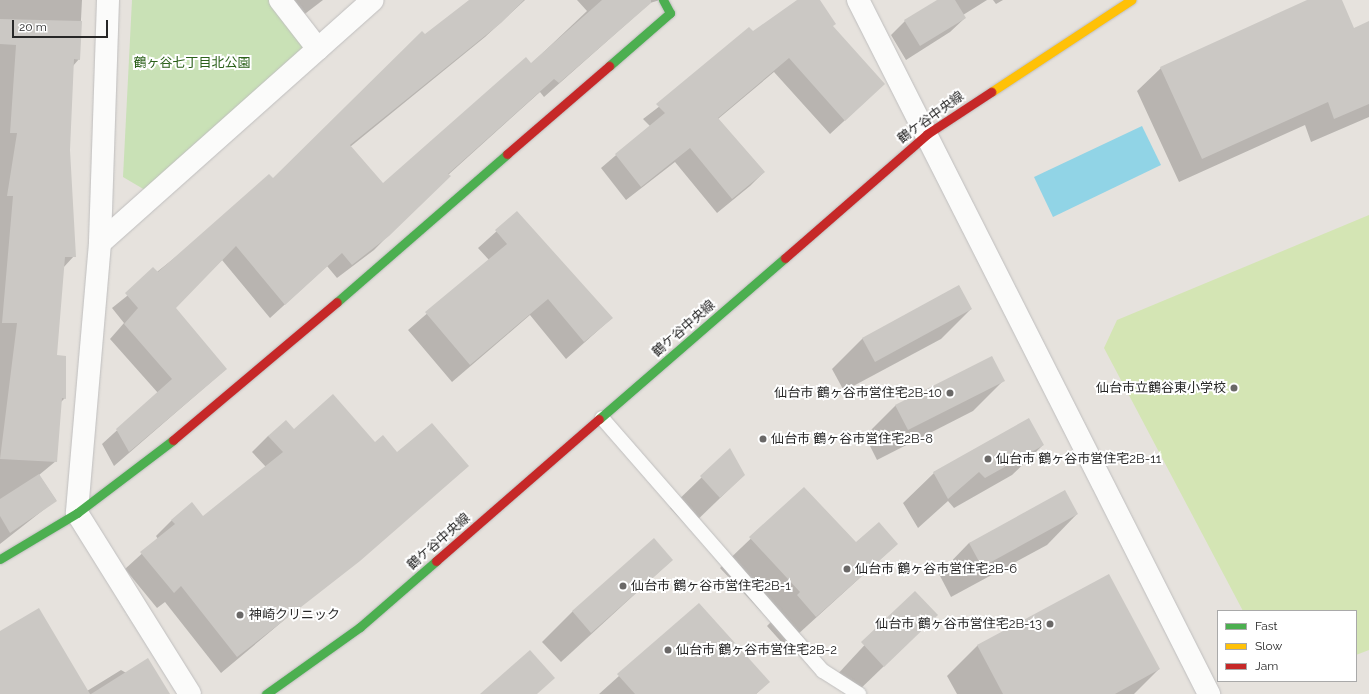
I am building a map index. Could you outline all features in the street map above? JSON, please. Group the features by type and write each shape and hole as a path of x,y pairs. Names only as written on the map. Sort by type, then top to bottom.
{"street":[{"path":"108,0 100,243 77,513 190,694"},
{"path":"280,0 318,49"},
{"path":"100,243 373,0"},
{"path":"0,559 77,513 208,413 670,13 663,0"},
{"path":"858,0 1209,694"},
{"name":"鶴ケ谷中央線","path":"266,694 360,627 927,134 1131,0"}],"lane":[{"path":"602,418 824,671 859,694"}],"green space":[{"name":"鶴ヶ谷七丁目北公園","path":"132,0 269,0 305,46 145,190 123,177"},
{"path":"1369,215 1369,650 1357,655 1357,610 1242,610 1104,348 1117,320"}],"water":[{"path":"1142,126 1161,165 1053,217 1034,177"}],"building":[{"path":"469,0 524,0 501,23 350,145 383,183 526,57 531,63 602,0 651,0 651,3 559,83 554,79 448,174 451,176 389,236 352,265 342,253 285,305 236,246 176,308 227,369 129,452 116,429 172,379 124,324 138,308 125,293 153,267 158,272 269,174 273,178 422,31 425,34"},
{"path":"797,0 820,0 836,24 833,26 885,84 845,121 789,58 718,118 765,172 732,199 690,148 641,187 615,154 665,113 656,104 749,27 753,31"},
{"path":"937,0 955,0 966,18 920,46 904,20"},
{"path":"1307,0 1342,0 1354,28 1369,21 1369,104 1334,119 1328,102 1202,159 1160,67"},
{"path":"0,19 82,21 80,60 74,59 70,150 76,257 65,257 57,355 66,356 66,399 62,398 57,462 0,459 17,323 2,323 13,196 7,196 17,133 10,133 16,45 0,44"},
{"path":"517,211 613,318 584,342 548,299 470,365 425,312 507,244 495,230"},
{"path":"959,285 972,309 875,362 862,338"},
{"name":"仙台市 鶴ヶ谷市営住宅2B-10","path":"992,356 1005,381 908,430 895,405"},
{"path":"333,394 375,442 383,435 397,452 432,423 469,466 360,561 237,657 181,586 174,593 140,552 175,524 171,520 192,502 203,516 283,452 268,436 286,420 294,429"},
{"name":"仙台市 鶴ヶ谷市営住宅2B-11","path":"1029,418 1044,445 985,478 979,472 948,499 933,472"},
{"path":"730,448 745,475 720,498 700,476"},
{"path":"39,474 57,501 10,533 0,516 0,499"},
{"path":"804,487 856,542 879,522 898,544 816,617 797,595 800,592 749,537"},
{"path":"1065,490 1078,514 982,567 969,543"},
{"name":"仙台市 鶴ヶ谷市営住宅2B-1","path":"654,538 673,560 591,633 572,611"},
{"path":"1109,574 1160,669 1115,694 1003,694 977,645"},
{"path":"915,591 938,615 884,667 861,642"},
{"path":"699,603 770,682 756,694 635,694 617,674"},
{"path":"39,608 90,694 0,694 0,631"},
{"path":"530,650 555,678 537,694 480,694"},
{"path":"148,658 170,694 91,694"}],"traffic: fast":[{"path":"609,66 670,13 663,0"},
{"path":"337,302 507,154"},
{"path":"599,419 785,258"},
{"path":"0,559 77,513 173,440"},
{"path":"266,694 360,627 436,561"}],"traffic: slow":[{"path":"991,92 1131,0"}],"traffic: jam":[{"path":"507,154 609,66"},
{"path":"785,258 927,134 991,92"},
{"path":"173,440 337,302"},
{"path":"436,561 599,419"}],"place":[{"name":"仙台市立鶴谷東小学校","path":"1234,388"},
{"name":"仙台市 鶴ヶ谷市営住宅2B-10","path":"950,393"},
{"name":"仙台市 鶴ヶ谷市営住宅2B-8","path":"763,439"},
{"name":"仙台市 鶴ヶ谷市営住宅2B-11","path":"988,459"},
{"name":"仙台市 鶴ヶ谷市営住宅2B-6","path":"847,569"},
{"name":"仙台市 鶴ヶ谷市営住宅2B-1","path":"623,586"},
{"name":"神崎クリニック","path":"240,615"},
{"name":"仙台市 鶴ヶ谷市営住宅2B-13","path":"1050,624"},
{"name":"仙台市 鶴ヶ谷市営住宅2B-2","path":"668,650"}]}
